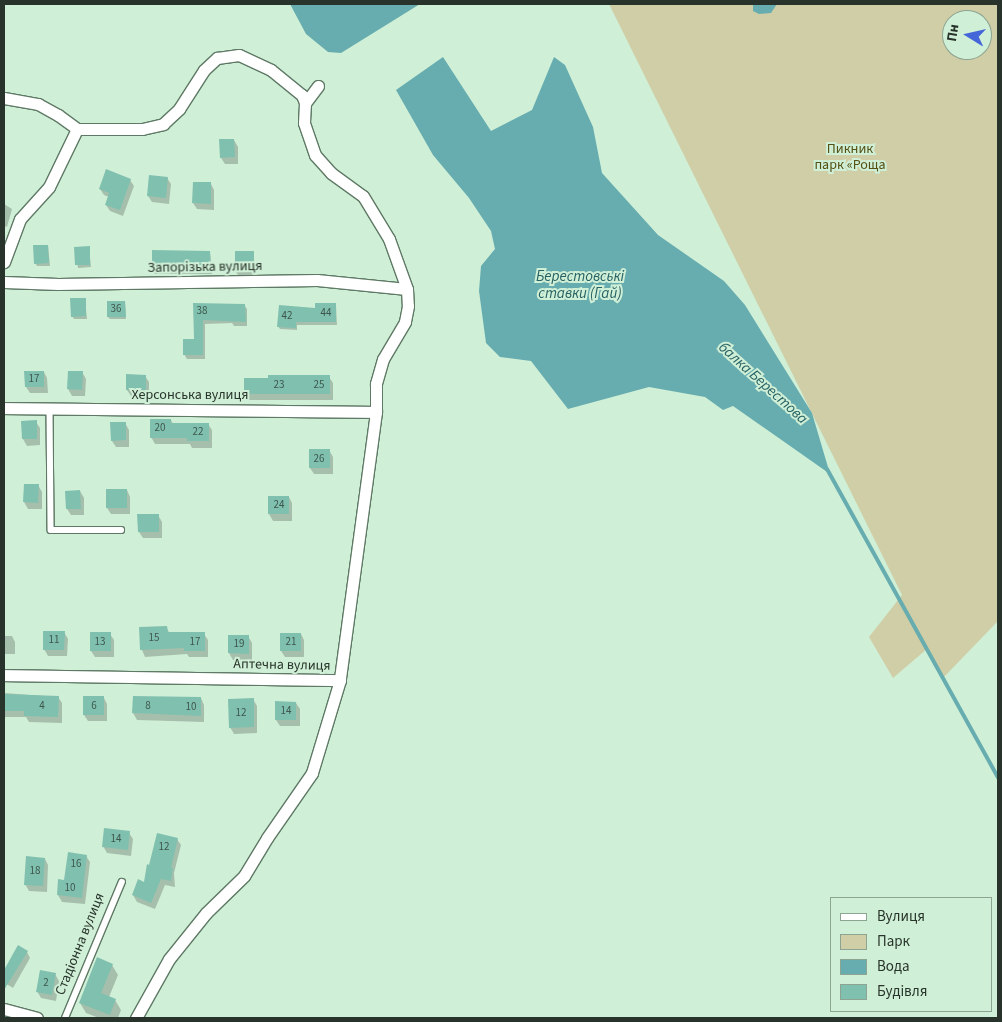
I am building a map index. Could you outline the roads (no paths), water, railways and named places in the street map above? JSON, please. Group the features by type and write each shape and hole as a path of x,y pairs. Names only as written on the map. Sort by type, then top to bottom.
{"street":[{"path":"4,98 38,104 58,115 77,129 142,129 163,124 179,109 204,70 218,58 239,55 271,70 302,95 305,103 304,123 315,155 331,174 363,196 389,239 407,289 405,322 383,359 376,384 376,412 340,680"},
{"path":"305,103 318,86"},
{"path":"4,262 20,219 49,187 77,129"},
{"name":"Запорізька вулиця","path":"4,282 58,284 317,280 407,289"},
{"name":"Херсонська вулиця","path":"4,408 376,412"},
{"name":"Аптечна вулиця","path":"4,675 340,680 312,774 267,838 244,876 206,913 169,959 136,1018"},
{"path":"4,1009 37,1018"}],"lane":[{"path":"50,409 51,530 121,530"},
{"name":"Стадіонна вулиця","path":"65,1018 122,882"}],"water":[{"path":"290,4 420,4 341,53 328,52 306,34"},
{"path":"753,4 777,4 771,13 759,14 753,11"},
{"name":"Берестовські ставки (Гай)","path":"443,57 491,131 532,110 554,57 565,65 593,127 602,173 658,235 724,281 745,305 812,413 830,474 733,406 723,410 705,397 649,387 568,409 531,361 500,357 486,343 479,291 481,266 495,249 491,231 469,198 433,155 396,90"}],"waterway":[{"name":"балка Берестова","path":"827,469 998,778"}],"park label":[{"name":"Пикник парк «Роща","path":"850,158"}]}
